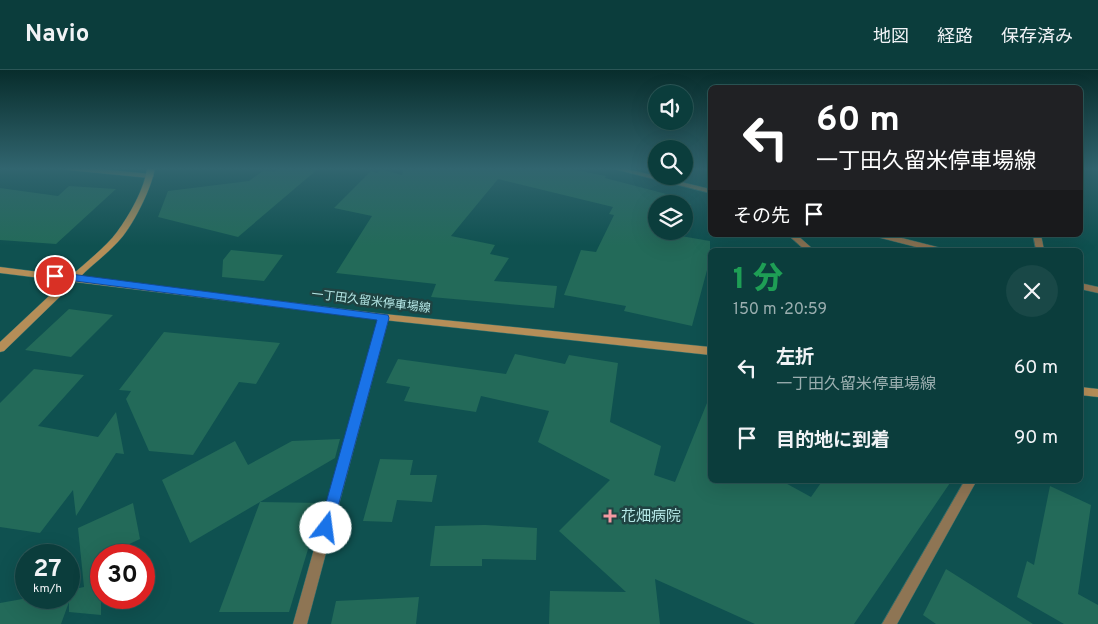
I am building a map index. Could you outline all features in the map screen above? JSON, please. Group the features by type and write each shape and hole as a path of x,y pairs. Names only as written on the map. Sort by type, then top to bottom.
{"main road":[{"path":"0,348 120,234 142,194"},
{"name":"一丁田久留米停車場線","path":"0,270 384,318 708,351"},
{"path":"1083,391 1098,393"}],"street":[{"path":"794,237 808,248"},
{"path":"888,237 930,248"},
{"path":"1083,287 1098,290"},
{"path":"300,624 384,318"},
{"path":"889,624 969,483"}],"building":[{"path":"0,194 42,194 58,196 60,194 111,194 56,244 0,240"},
{"path":"167,194 289,194 238,237 158,217"},
{"path":"348,194 486,194 451,236 495,245 490,254 509,258 494,281 557,286 554,308 431,297 436,284 336,273 372,216 334,208"},
{"path":"559,194 670,195 648,195 648,240 693,240 693,238 710,241 708,266 692,326 624,311 626,306 564,295 581,250 596,252 614,215 609,214 613,207"},
{"path":"231,250 283,255 264,281 222,277 223,260"},
{"path":"69,309 113,315 71,357 25,350"},
{"path":"164,332 280,343 256,384 239,382 193,455 149,451 126,399 131,391 119,390"},
{"path":"515,354 565,364 569,355 618,363 610,422 661,446 654,475 675,482 708,400 708,483 785,483 811,497 821,483 950,483 854,624 755,624 655,579 660,624 549,624 550,591 626,592 559,531 610,480 538,442 549,411 481,396 476,412 404,401 410,387 386,383 398,359 506,374"},
{"path":"34,369 84,375 38,426 98,437 116,412 124,454 116,453 76,516 73,490 40,533 0,527 0,403"},
{"path":"340,439 335,458 190,543 162,480 235,441 248,465 292,441"},
{"path":"380,459 413,460 410,475 437,475 432,502 397,500 392,522 363,521"},
{"path":"1050,486 1091,505 1078,594 1098,605 1098,624 1064,624 1017,597 1027,561 1034,565"},
{"path":"260,502 322,503 289,612 219,612"},
{"path":"133,503 140,539 129,544 90,544 90,609 101,609 101,615 69,612 69,609 80,609 80,588 84,587 78,528"},
{"path":"485,525 537,528 536,560 482,559 482,566 430,566 435,526"},
{"path":"946,569 1033,624 936,624 923,615"},
{"path":"419,597 416,624 331,624 336,601"},
{"path":"15,600 15,609 66,609 61,624 0,624 0,603"}],"place":[{"name":"花畑病院","path":"610,516"}],"route":[{"path":"55,276 384,318 326,528"}]}
